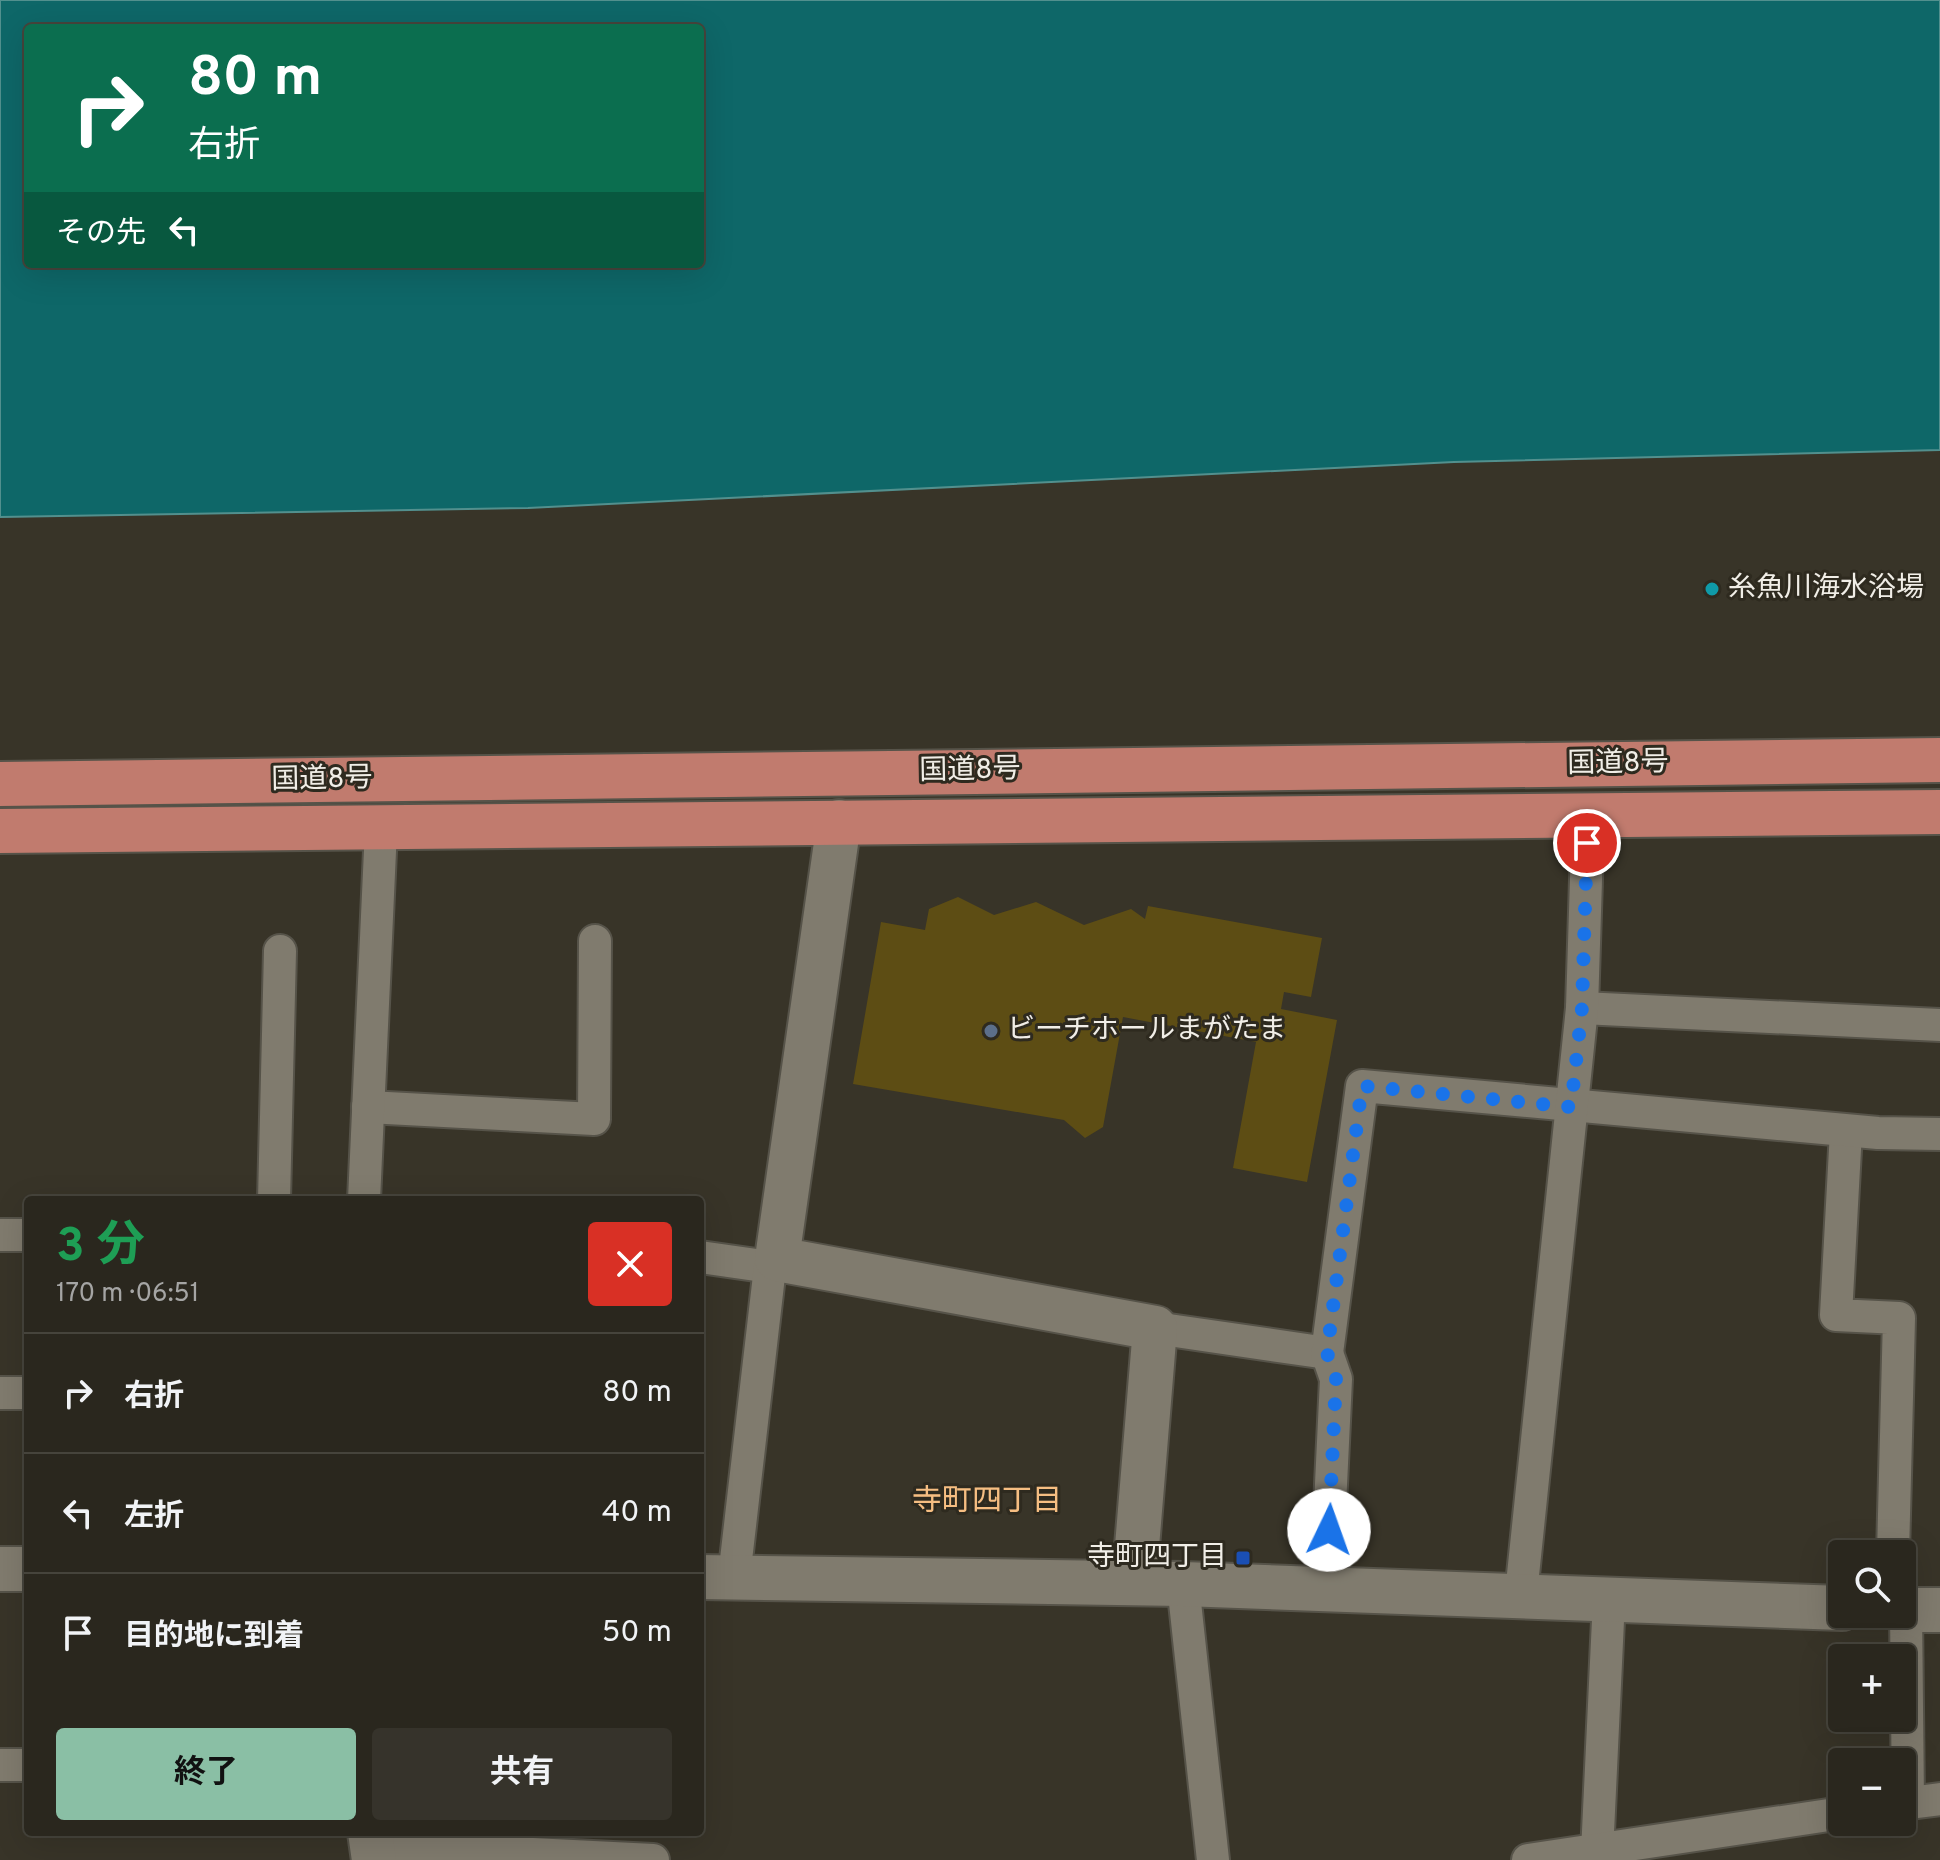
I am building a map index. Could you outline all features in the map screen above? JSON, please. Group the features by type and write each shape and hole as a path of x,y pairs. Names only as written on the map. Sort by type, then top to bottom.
{"highway":[{"name":"国道8号","path":"0,784 1940,760"},
{"name":"国道8号","path":"0,831 1940,812"}],"street":[{"path":"1521,1594 1582,1008 1588,815"},
{"path":"839,822 773,1263 717,1577 1183,1584 1828,1607"},
{"path":"364,1196 381,829"},
{"path":"368,1107 594,1119 595,941"},
{"path":"274,1196 280,951"},
{"path":"1582,1008 1940,1025"},
{"path":"1326,1590 1336,1379 1327,1353 1362,1086 1846,1131 1940,1134"},
{"path":"1846,1131 1836,1315 1899,1318 1893,1540"},
{"path":"0,1235 24,1235"},
{"path":"704,1257 773,1263 1155,1328 1327,1353"},
{"path":"1134,1583 1155,1328"},
{"path":"0,1393 24,1393"},
{"path":"0,1569 24,1569"},
{"path":"1183,1584 1213,1860"},
{"path":"1597,1853 1609,1599"},
{"path":"1908,1748 1915,1628"},
{"path":"0,1765 24,1765"},
{"path":"1916,1802 1940,1799"},
{"path":"1528,1860 1597,1853 1828,1815"},
{"path":"372,1846 653,1860"}],"water":[{"path":"0,0 1940,0 1940,450 1454,462 528,508 0,517"}],"building":[{"name":"ビーチホールまがたま","path":"958,897 994,915 1036,902 1084,925 1131,909 1145,919 1148,906 1322,938 1311,997 1284,992 1281,1009 1337,1020 1307,1182 1233,1168 1256,1042 1123,1017 1103,1127 1085,1138 1064,1120 853,1084 881,922 925,930 929,909"}],"place":[{"name":"糸魚川海水浴場","path":"1712,589"},
{"name":"ビーチホールまがたま","path":"991,1031"},
{"name":"寺町四丁目","path":"1243,1558"}],"district":[{"name":"寺町四丁目","path":"987,1502"}],"route":[{"path":"1329,1530 1336,1379 1327,1353 1362,1086 1571,1107 1582,1008 1587,843"}]}
